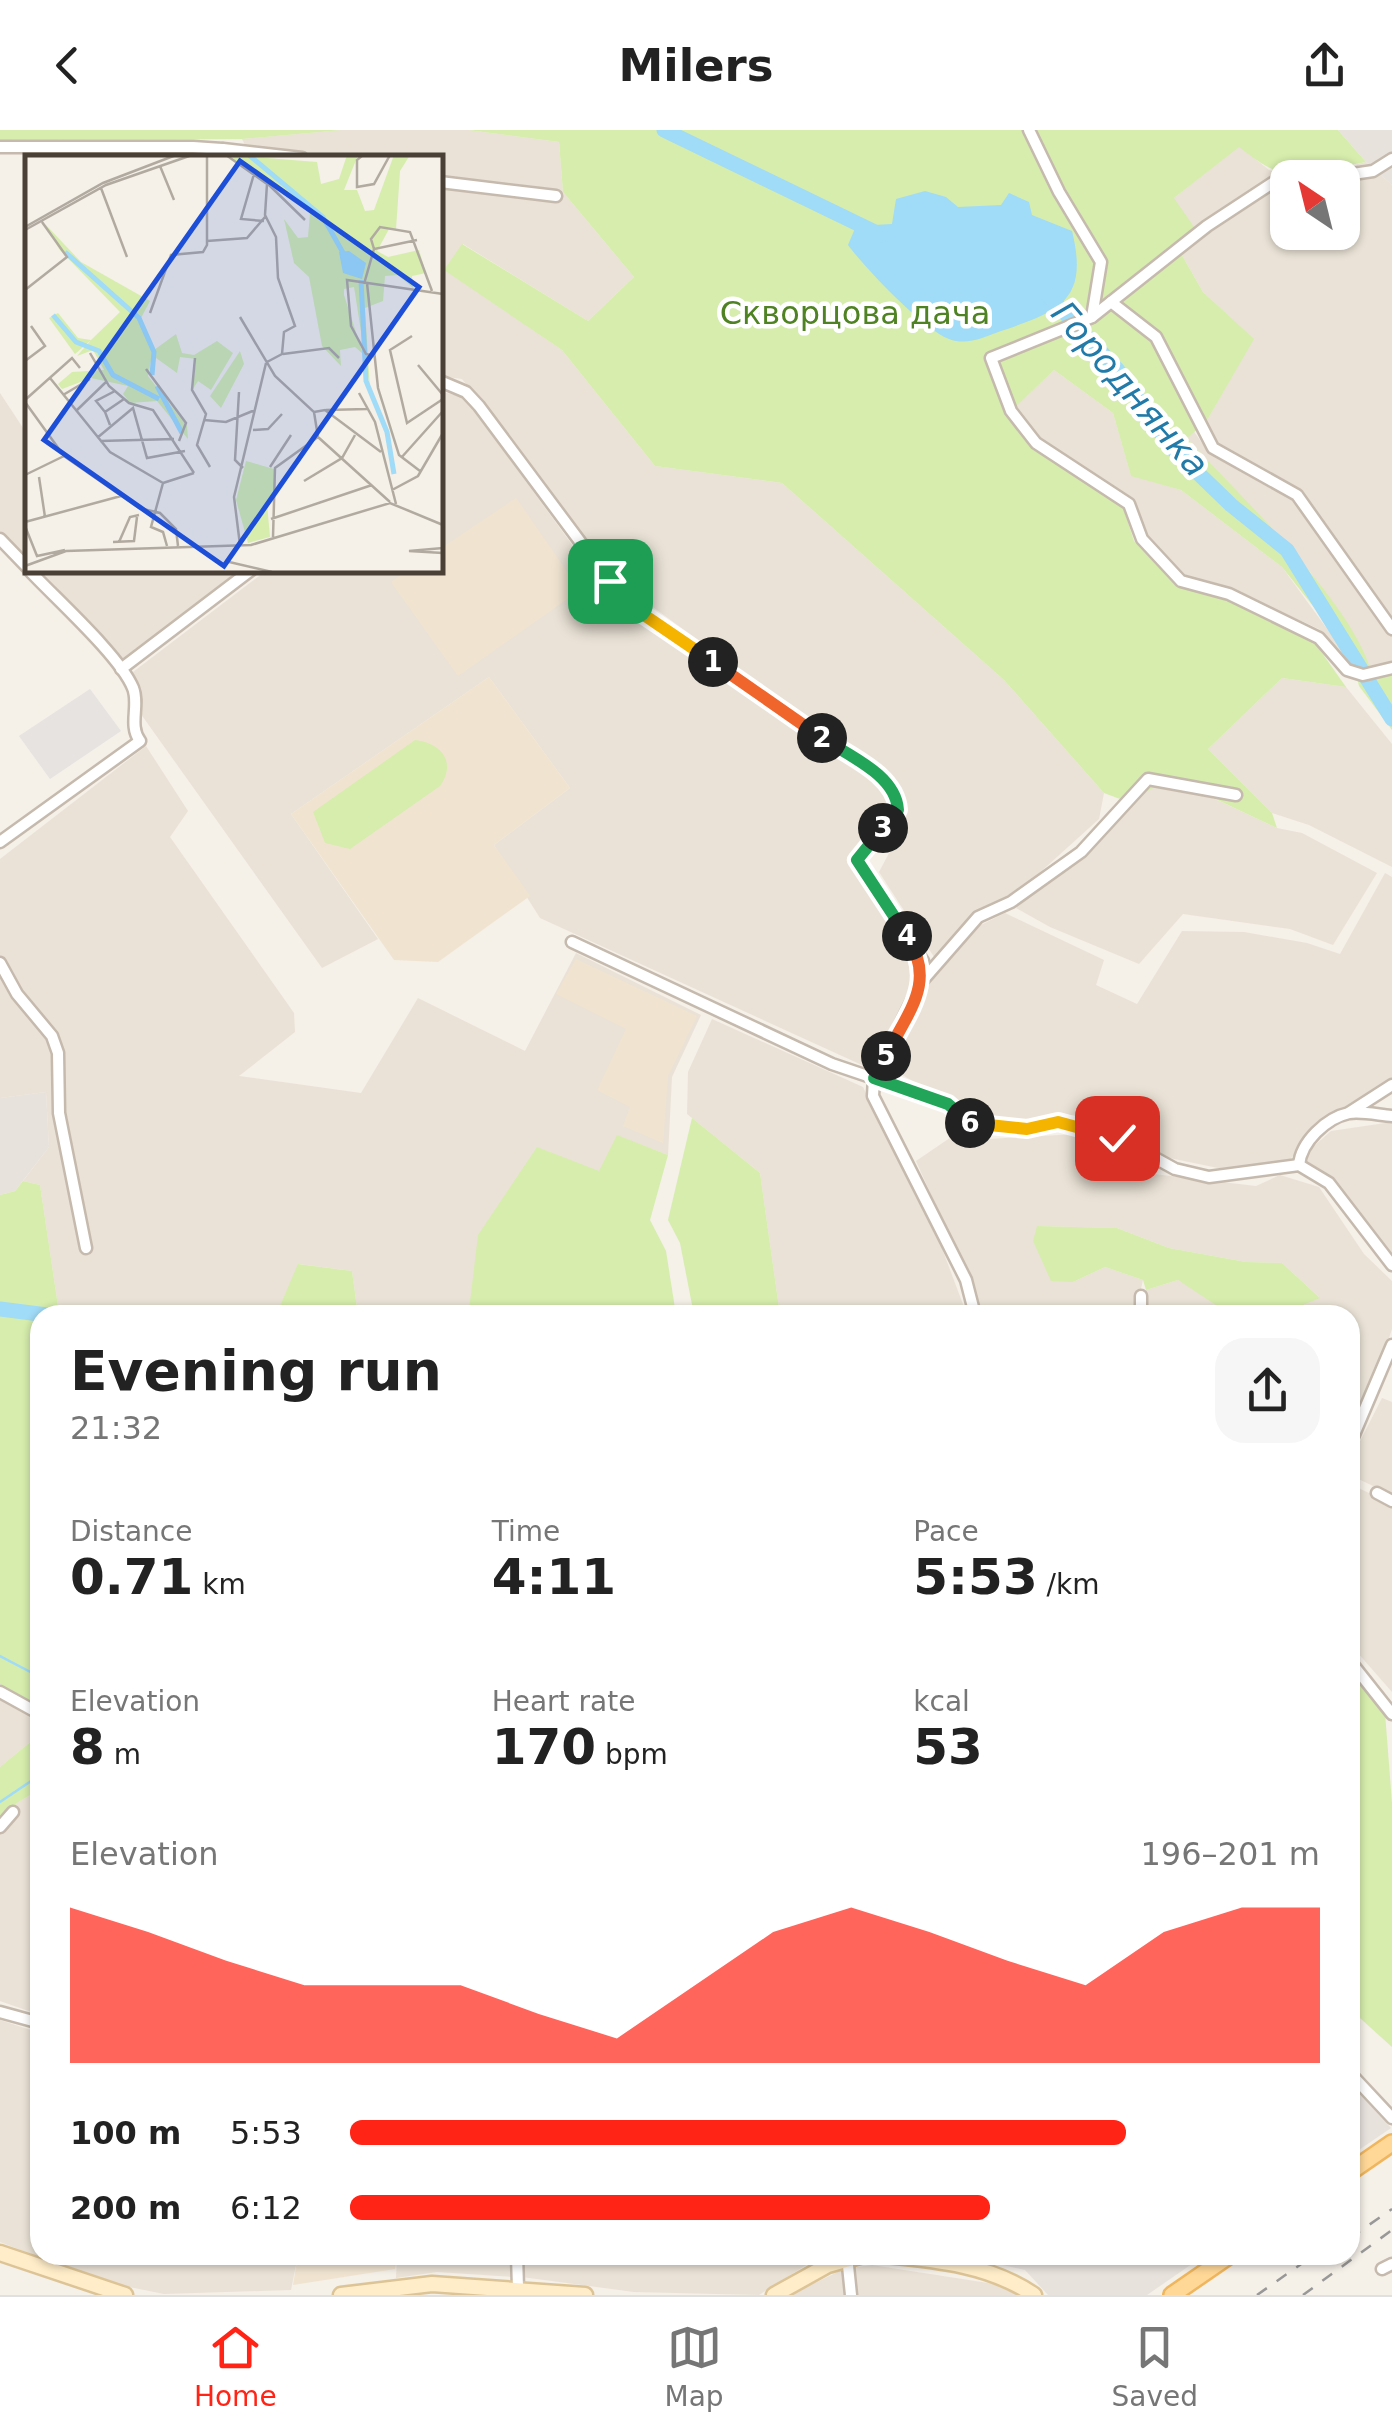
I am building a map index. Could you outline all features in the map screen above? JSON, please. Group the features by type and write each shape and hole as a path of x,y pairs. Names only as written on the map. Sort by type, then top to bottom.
{"main road":[{"path":"1360,2165 1392,2143"},
{"path":"0,2254 30,2264"},
{"path":"34,2265 125,2295"},
{"path":"774,2295 834,2265"},
{"path":"953,2265 1010,2279 1034,2295"},
{"path":"1172,2295 1216,2265"},
{"path":"341,2295 432,2284 585,2295"}],"street":[{"path":"1029,130 1101,262 1092,317"},
{"path":"0,147 256,155"},
{"path":"1360,173 1373,171 1392,159"},
{"path":"442,182 556,196"},
{"path":"1270,185 1207,226 1092,317 991,358 1011,411 1036,444 1129,504 1142,539 1181,581 1229,594 1319,638 1347,670 1363,675 1392,668"},
{"path":"1111,302 1156,337 1213,448 1297,495 1392,629"},
{"path":"442,383 466,392 479,406 625,602 890,784 897,796 898,810 857,860 923,960 922,980"},
{"path":"0,538 25,566"},
{"path":"0,842 140,741 134,733 134,690 121,670 31,572"},
{"path":"121,670 249,572"},
{"path":"972,1305 966,1280 873,1096 874,1078 922,980 978,916 1010,902 1081,852 1148,779 1236,795"},
{"path":"572,942 779,1041 948,1104 967,1122 1027,1129 1058,1122 1117,1138 1175,1169 1208,1177 1299,1164 1329,1183 1392,1266"},
{"path":"0,963 17,994 52,1036 58,1053 59,1112 86,1248"},
{"path":"1299,1164 1300,1151 1324,1125 1392,1086"},
{"path":"1350,1113 1392,1116"},
{"path":"1141,1296 1141,1305"},
{"path":"1360,1420 1392,1345"},
{"path":"1377,1493 1392,1501"},
{"path":"1360,1674 1392,1714"},
{"path":"0,1692 30,1708"},
{"path":"0,1828 12,1812"},
{"path":"0,2012 30,2020"},
{"path":"1360,2084 1392,2118"},
{"path":"517,2265 518,2288"},
{"path":"851,2295 852,2265"}],"shaded area":[{"path":"342,130 468,130 559,142 563,192 634,277 588,321 463,244 445,270 562,350 655,466 782,483 1004,680 1104,793 1099,819 1015,895 976,914 936,960 879,872 896,840 907,802 885,777 601,569 527,460 462,379 442,376 442,155 250,155 242,139"},
{"path":"1338,130 1392,130 1392,185 1366,162"},
{"path":"1239,146 1270,170 1270,250 1360,250 1360,164 1366,162 1392,185 1392,622 1301,492 1218,445 1206,422 1253,339 1203,292 1175,243 1174,198"},
{"path":"1054,370 1113,413 1131,475 1181,490 1282,567 1354,666 1319,629 1227,587 1184,575 1147,534 1133,498 1039,439 1015,407"},
{"path":"442,392 465,398 600,583 879,786 898,809 861,868 921,975 875,1071 540,918 494,845 570,788 489,677 291,814 378,939 322,968 133,703 133,672 264,572 442,572"},
{"path":"0,393 25,431 25,562 0,531"},
{"path":"1193,430 1208,452 1295,500 1392,635 1392,661 1370,667 1311,573 1187,438"},
{"path":"516,498 580,590 458,676 391,582 405,572 442,572 442,548"},
{"path":"34,572 236,572 114,666"},
{"path":"489,677 570,788 494,845 530,896 438,962 394,960 291,814"},
{"path":"1282,678 1346,687 1392,744 1392,867 1309,825 1272,813 1208,749"},
{"path":"90,689 121,731 50,779 19,736"},
{"path":"146,746 188,811 170,837 294,1013 295,1032 239,1076 361,1093 418,998 525,1051 576,953 701,1015 672,1077 668,1155 618,1136 600,1171 475,1282 470,1305 357,1305 352,1271 299,1264 281,1305 58,1305 40,1185 23,1181 49,1147 46,1092 0,1098 0,859"},
{"path":"1170,778 1277,828 1302,833 1377,873 1333,945 1290,929 1183,914 1139,964 1050,927 1016,908 1108,833 1128,802"},
{"path":"1385,873 1392,877 1392,1079 1322,1124 1283,1167 1218,1168 1160,1156 1078,1114 1008,1126 971,1113 902,1075 888,1075 929,981 981,925 1005,913 1104,960 1096,985 1137,1004 1182,931 1244,932 1307,943 1340,954"},
{"path":"576,959 697,1016 668,1076 663,1143 623,1126 630,1107 597,1090 626,1029 556,994"},
{"path":"712,1019 863,1087 940,1243 963,1305 779,1305 760,1173 687,1114 688,1072"},
{"path":"46,1092 49,1147 15,1191 0,1195 0,1098"},
{"path":"1392,1122 1392,1263 1332,1182 1301,1169 1303,1156 1331,1131"},
{"path":"963,1129 989,1139 1076,1134 1154,1174 1256,1186 1280,1175 1319,1187 1364,1254 1392,1281 1392,1329 1360,1416 1360,1305 1301,1305 1319,1297 1282,1263 1246,1262 1169,1248 1117,1228 1038,1226 1073,1282 1105,1267 1143,1280 1137,1305 975,1305 954,1246 916,1161"},
{"path":"1178,1280 1220,1305 1144,1305 1146,1290"},
{"path":"1382,1398 1392,1402 1392,1495 1360,1480 1360,1441"},
{"path":"1360,1489 1392,1504 1392,1692 1360,1655"},
{"path":"0,1685 30,1702 30,1742 0,1767"},
{"path":"30,1795 30,2012 0,2001 0,1823 17,1803"},
{"path":"0,2020 30,2030 30,2254 0,2242"},
{"path":"1360,2094 1391,2128 1360,2149"},
{"path":"59,2265 296,2265 291,2290 164,2294 100,2281"},
{"path":"296,2265 396,2265 395,2269 293,2285"},
{"path":"397,2265 512,2265 512,2277 437,2272 396,2278"},
{"path":"521,2265 806,2265 759,2295 634,2292 522,2277"},
{"path":"872,2265 1001,2285 1017,2295 790,2295 844,2269"},
{"path":"1003,2265 1190,2265 1147,2295 1048,2295 1025,2270"}],"green space":[{"path":"0,130 342,130 242,139 0,140"},
{"name":"Скворцова дача","path":"468,130 1338,130 1366,162 1270,160 1270,168 1239,147 1174,198 1194,227 1175,243 1203,292 1254,339 1206,422 1187,438 1320,584 1362,648 1373,677 1392,672 1392,730 1359,686 1354,666 1332,630 1282,567 1181,490 1131,476 1113,413 1054,370 1006,416 1034,450 1123,507 1134,541 1176,586 1227,600 1315,643 1346,687 1282,678 1208,749 1272,813 1277,828 1171,778 1128,802 1104,793 1004,680 782,483 655,466 562,350 444,270 462,244 588,321 634,277 563,192 559,142"},
{"path":"415,740 432,745 444,755 447,769 440,786 350,849 325,843 313,812"},
{"path":"692,1118 760,1173 779,1305 692,1305 680,1243 668,1220"},
{"path":"617,1135 668,1155 650,1220 666,1251 674,1305 470,1305 478,1235 537,1147 599,1171"},
{"path":"23,1181 40,1185 58,1305 30,1305 30,1701 0,1684 0,1195 15,1191"},
{"path":"1037,1226 1117,1228 1169,1248 1246,1262 1282,1263 1320,1298 1303,1305 1216,1305 1178,1280 1146,1290 1143,1280 1105,1267 1073,1282 1051,1281 1033,1241"},
{"path":"298,1264 352,1271 357,1305 280,1305"},
{"path":"1360,1683 1385,1713 1392,1803 1392,2047 1360,2018"},
{"path":"30,1742 30,1795 17,1803 0,1823 0,1767"}],"water":[{"path":"925,191 946,197 958,207 1001,205 1009,193 1029,202 1032,215 1072,231 1076,254 1073,288 1054,309 982,338 956,341 938,333 910,311 848,245 856,226 892,224 896,199"}],"waterway":[{"name":"Городнянка","path":"664,130 881,235"},
{"name":"Городнянка","path":"1047,294 1117,369 1169,445 1231,505 1287,550 1392,719"},
{"path":"0,1309 30,1313"},
{"path":"0,1656 30,1672"},
{"path":"0,1802 30,1782"}],"railway":[{"path":"1360,2231 1392,2209"},
{"path":"1360,2253 1392,2230"},
{"path":"1257,2295 1300,2265"},
{"path":"1303,2295 1344,2265"}],"route":[{"path":"610,581 625,602 862,764 890,784 897,796 898,810 857,860 923,960 922,980 874,1078 948,1104 967,1122 990,1128 1027,1129 1058,1122 1117,1138"}]}
